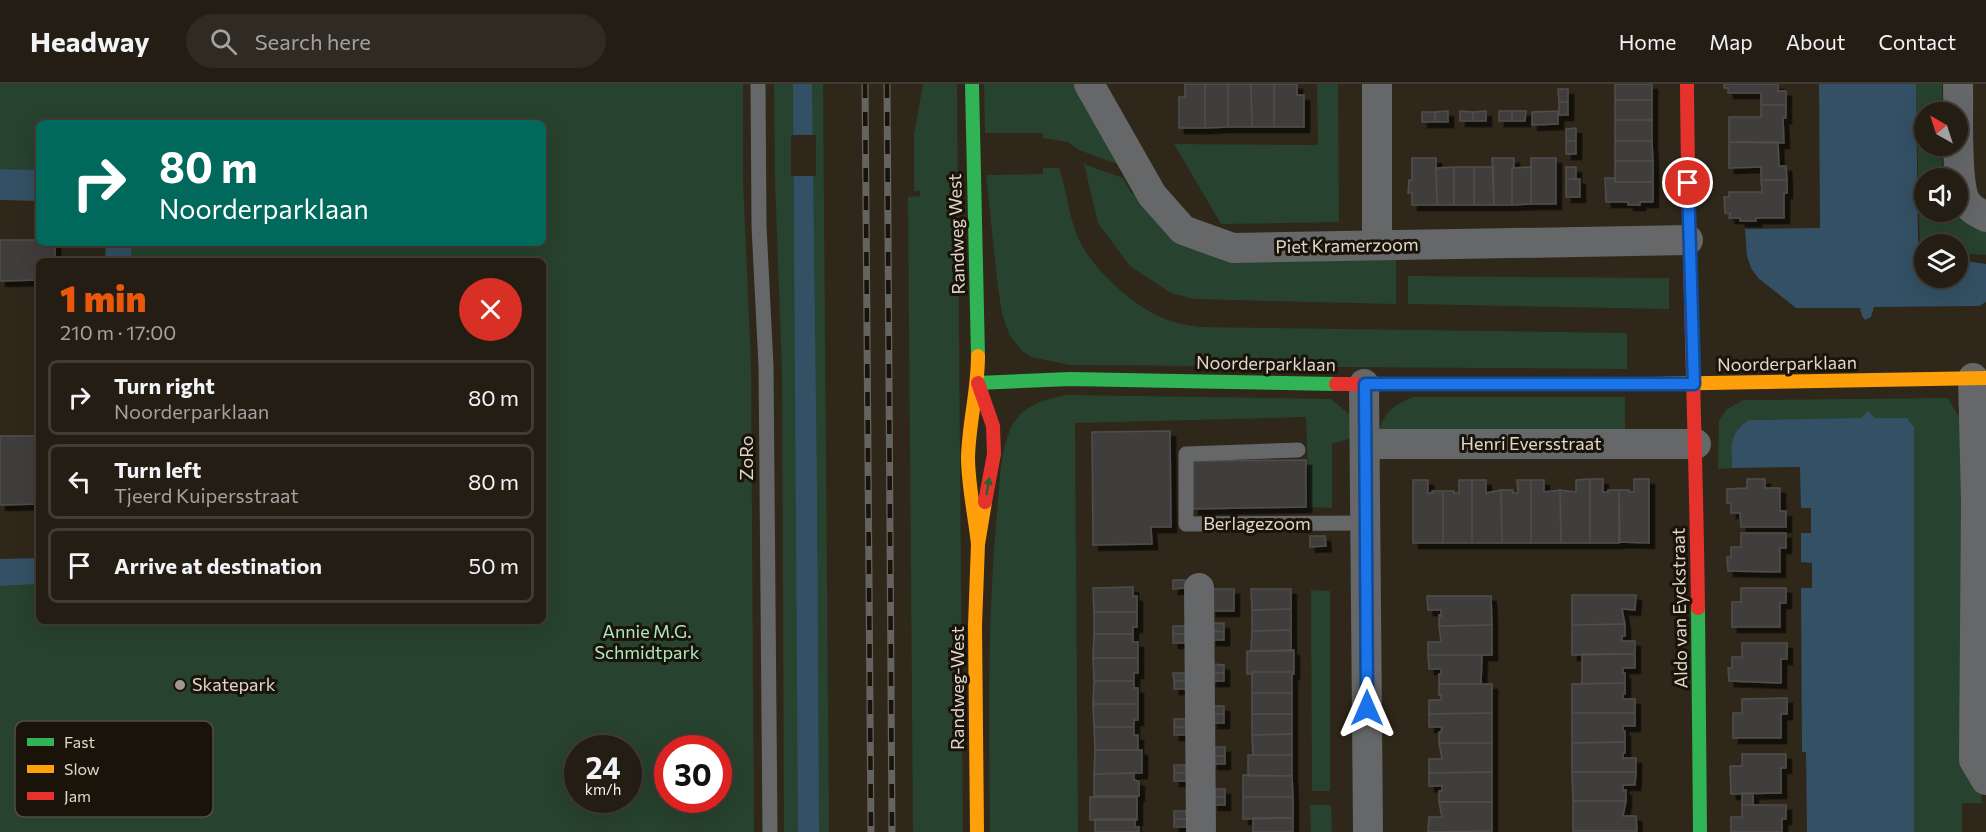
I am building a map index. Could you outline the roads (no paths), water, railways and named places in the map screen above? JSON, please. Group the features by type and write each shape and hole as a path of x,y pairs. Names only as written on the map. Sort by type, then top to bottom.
{"street":[{"name":"Randweg West","path":"972,84 978,383 970,422 968,460 978,544"},
{"name":"Piet Kramerzoom","path":"1089,84 1152,195 1183,230 1233,248 1689,240"},
{"path":"1377,84 1377,244"},
{"name":"Aldo van Eyckstraat","path":"1687,84 1689,240 1696,444 1700,832"},
{"path":"1958,84 1960,182 1964,198 1979,213"},
{"name":"Noorderparklaan","path":"978,383 1080,379 1365,384 1694,384 1980,378"},
{"path":"1980,378 1976,501 1974,760 1986,780"},
{"name":"Randweg West","path":"978,383 993,426 994,454 978,544"},
{"path":"1365,384 1368,832"},
{"name":"Henri Eversstraat","path":"1366,444 1696,444"},
{"name":"Randweg-West","path":"977,832 975,626 978,544"},
{"path":"1199,588 1201,832"}],"lane":[{"name":"ZoRo","path":"758,84 759,226 766,366 770,832"},
{"name":"Berlagezoom","path":"1298,450 1186,454 1186,524 1366,523"}],"water":[{"path":"793,84 812,84 819,832 798,832"},
{"path":"1819,84 1916,84 1914,156 1917,156 1917,168 1914,168 1914,222 1918,222 1918,234 1914,234 1914,288 1968,288 1968,261 1986,264 1986,302 1979,306 1874,307 1871,317 1865,320 1860,308 1796,308 1758,278 1751,268 1747,256 1745,229 1820,228"},
{"path":"0,169 36,170 36,201 0,200"},
{"path":"106,246 131,246 132,258 105,258"},
{"path":"1868,411 1875,418 1907,418 1914,427 1914,832 1807,832 1806,752 1802,752 1801,588 1812,588 1812,563 1801,562 1801,533 1811,533 1811,508 1801,508 1800,467 1732,468 1732,446 1737,430 1749,420 1861,418"},
{"path":"36,558 36,584 0,586 0,559"}],"railway":[{"path":"865,84 871,832"},
{"path":"887,84 892,832"}],"place":[{"name":"Skatepark","path":"180,685"}],"park label":[{"name":"Annie M.G. Schmidtpark","path":"647,642"}]}
